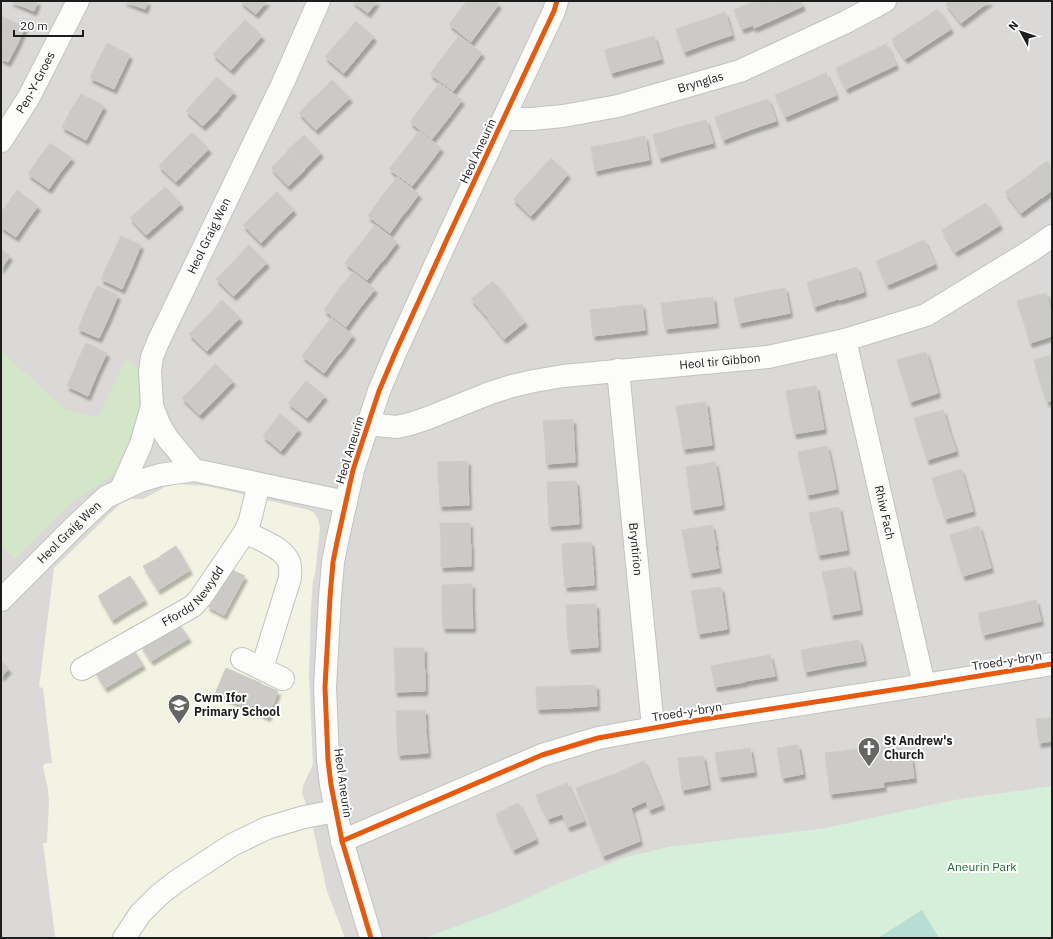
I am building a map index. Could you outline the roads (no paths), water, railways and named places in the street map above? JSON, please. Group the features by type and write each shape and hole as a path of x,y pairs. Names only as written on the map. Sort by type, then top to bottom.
{"street":[{"name":"Pen-Y-Groes","path":"1,141 28,97 78,1"},
{"name":"Heol Graig Wen","path":"194,470 168,439 160,426 152,406 150,371 152,357 282,85 319,1"},
{"name":"Heol Aneurin","path":"371,938 342,841 328,760 325,687 333,562 353,470 379,391 396,351 554,11 557,1"},
{"name":"Brynglas","path":"504,118 532,119 563,116 618,106 740,71 846,22 884,1"},
{"name":"Heol tir Gibbon","path":"368,424 397,427 428,418 490,393 534,381 618,370 768,357 844,340 926,315 1032,250 1052,236"},
{"name":"Rhiw Fach","path":"844,340 924,685"},
{"name":"Bryntirion","path":"618,370 652,728"},
{"path":"121,489 141,444 152,406"},
{"name":"Heol Graig Wen","path":"1,600 106,497 140,481 160,475 194,470 346,502"},
{"name":"Ffordd Newydd","path":"82,669 193,606 201,597 245,532 260,484"},
{"path":"245,532 274,546 290,563 291,570 290,578 262,668"},
{"path":"242,659 283,679"},
{"name":"Troed-y-bryn","path":"342,841 542,755 598,738 1052,664"},
{"path":"124,938 140,914 160,895 177,881 232,845 267,828 304,817 336,811"}],"place":[{"name":"Cwm Ifor Primary School","path":"179,724"},
{"name":"St Andrew's Church","path":"869,768"}],"park label":[{"name":"Aneurin Park","path":"982,867"}]}
